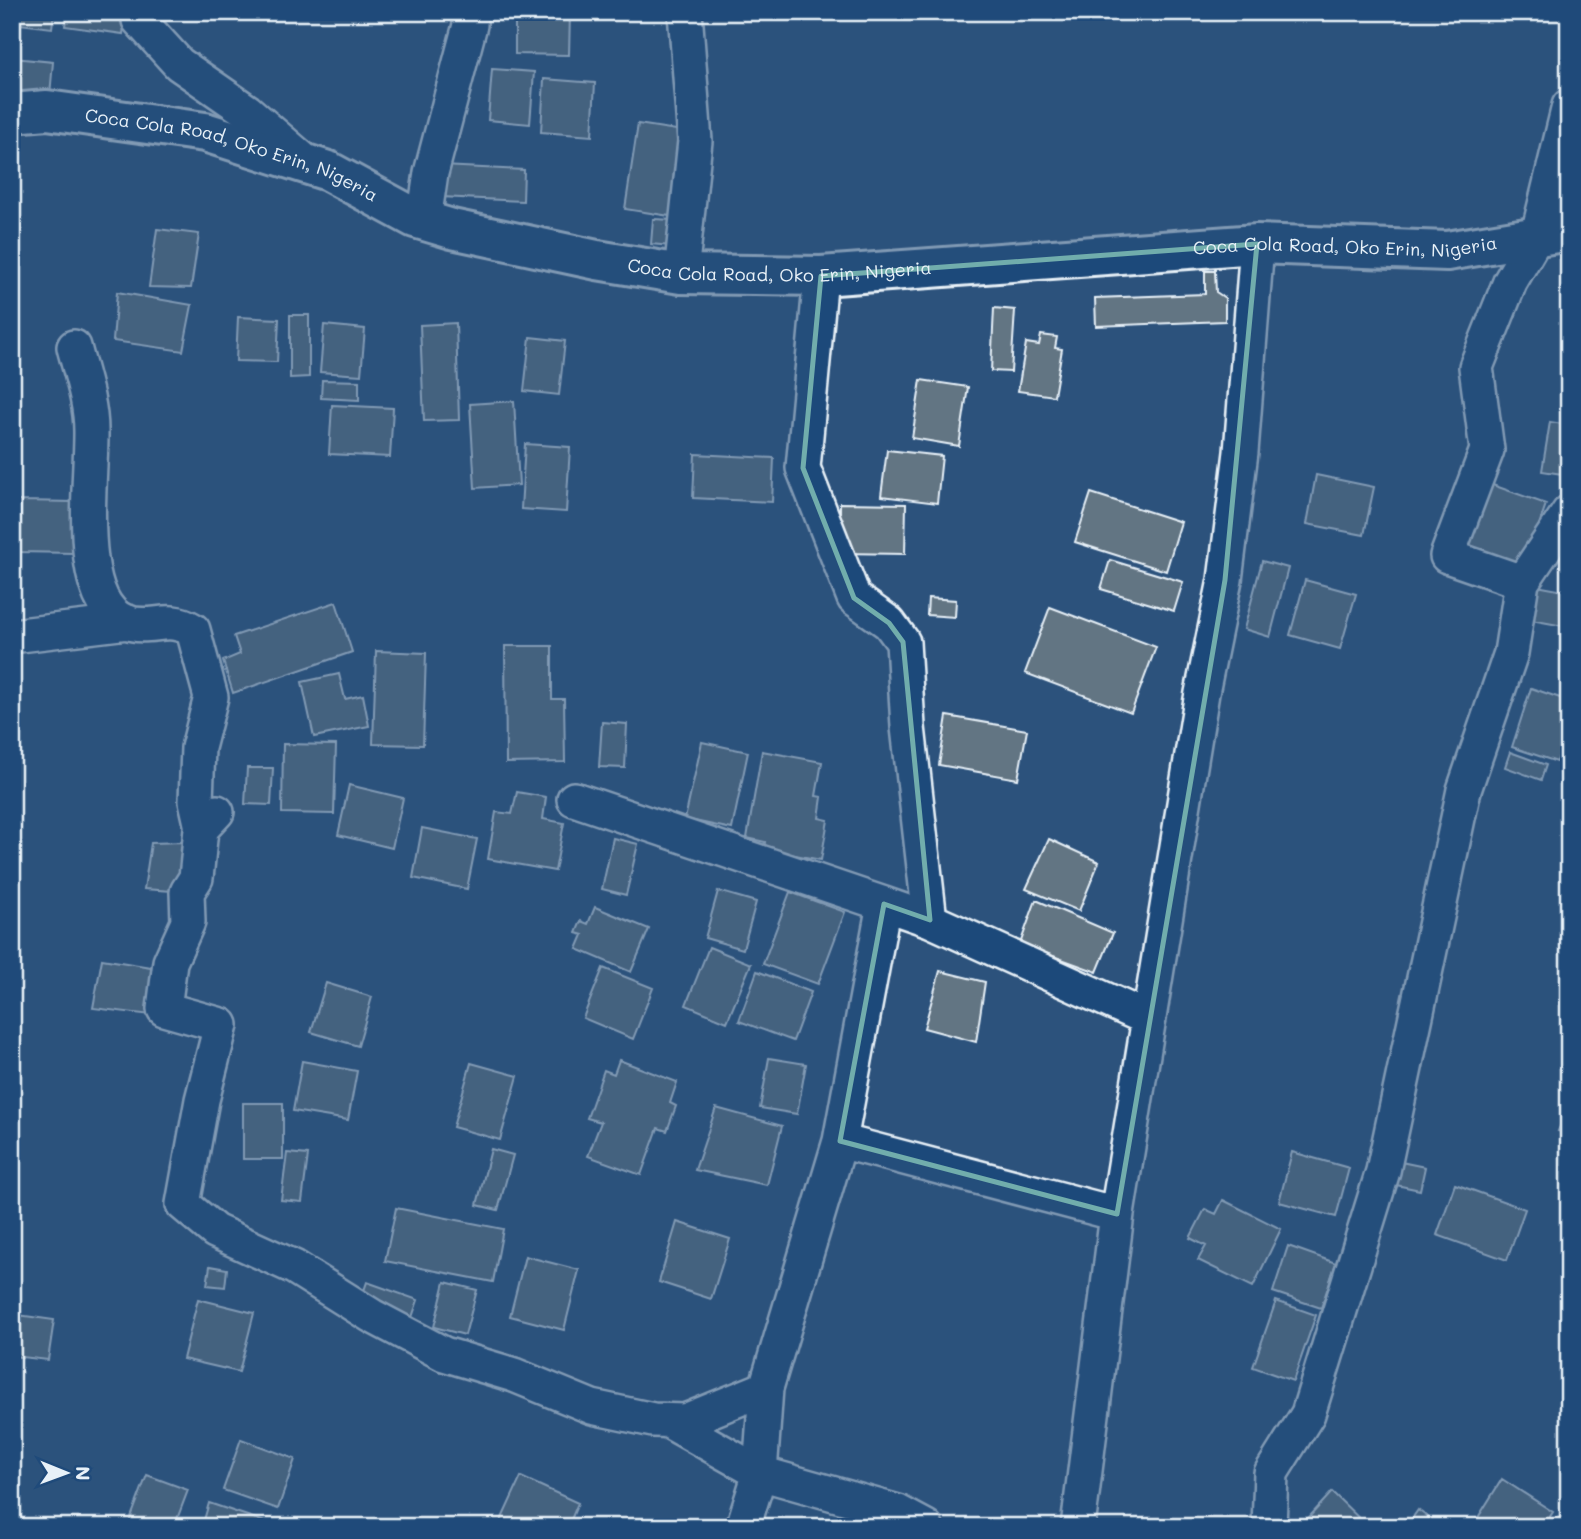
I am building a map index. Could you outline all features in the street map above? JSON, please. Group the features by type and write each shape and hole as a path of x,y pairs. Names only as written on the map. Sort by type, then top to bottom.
{"street":[{"path":"140,12 139,20 179,64 247,111 308,165"},
{"path":"424,220 431,173 470,24 470,12"},
{"path":"681,274 695,141 685,12"},
{"path":"1522,582 1447,556 1487,450 1476,367 1510,282 1553,232 1569,106"},
{"name":"Coca Cola Road, Oko Erin, Nigeria","path":"12,113 47,110 205,132 328,171 424,220 597,260 681,274 821,276 1257,244 1447,251 1553,232"},
{"path":"1073,1521 1117,1214 1202,693 1225,580 1241,452 1257,244"},
{"path":"821,276 803,468 854,598 889,622 903,642 908,727 930,920"},
{"path":"74,347 91,429 88,475 90,562 99,597 128,622"},
{"path":"1269,1527 1271,1473 1308,1414 1383,1171 1464,790 1511,653 1522,582 1569,512"},
{"path":"12,636 128,622 150,625 180,622 193,630 212,696 198,748 196,801 210,820 196,878 187,891 188,922 170,962 164,1009 221,1024 202,1100 183,1204 215,1231 294,1267 372,1316 444,1354 514,1375 592,1407 668,1421 685,1421 766,1388"},
{"path":"574,799 930,920 1149,1019"},
{"path":"743,1527 760,1473 766,1388 840,1141 884,904"},
{"path":"840,1141 1117,1214"},
{"path":"668,1421 760,1473 898,1513 926,1527"}],"highlighted area":[{"path":"1257,244 1225,580 1117,1214 840,1141 884,904 930,920 903,642 889,623 854,598 803,468 821,276"}],"building":[{"path":"12,12 54,12 52,28 12,23"},
{"path":"67,12 126,12 123,34 65,26"},
{"path":"515,12 570,12 569,55 515,54"},
{"path":"13,58 53,62 50,95 12,92"},
{"path":"492,69 534,72 530,124 488,120"},
{"path":"544,79 595,83 592,136 541,132"},
{"path":"638,124 683,131 670,216 625,209"},
{"path":"442,166 524,170 523,201 441,197"},
{"path":"653,219 673,220 671,246 651,244"},
{"path":"157,229 199,234 191,288 149,287"},
{"path":"1205,271 1215,271 1216,292 1225,298 1225,321 1096,326 1095,298 1205,294"},
{"path":"117,292 192,305 183,351 113,341"},
{"path":"994,308 1015,310 1011,372 991,371"},
{"path":"290,315 309,315 309,377 290,378"},
{"path":"238,317 279,319 277,362 236,361"},
{"path":"456,323 459,420 424,421 420,325"},
{"path":"324,325 365,329 361,375 320,372"},
{"path":"1041,335 1057,337 1055,348 1062,349 1054,396 1018,391 1026,343 1039,345"},
{"path":"530,337 565,341 559,395 524,391"},
{"path":"322,380 359,381 359,400 321,398"},
{"path":"921,380 968,387 959,446 912,438"},
{"path":"514,401 519,485 475,488 470,404"},
{"path":"332,405 393,408 390,457 329,454"},
{"path":"1550,422 1569,425 1569,475 1542,471"},
{"path":"525,444 570,447 566,512 521,509"},
{"path":"887,450 942,456 937,503 881,496"},
{"path":"695,454 774,458 772,502 693,498"},
{"path":"1316,475 1374,487 1364,535 1307,524"},
{"path":"1487,483 1546,504 1523,572 1463,551"},
{"path":"1091,493 1181,522 1166,571 1075,542"},
{"path":"12,501 21,501 20,544 12,543"},
{"path":"21,501 74,502 74,553 18,552"},
{"path":"840,503 906,504 905,554 840,553"},
{"path":"1110,560 1183,582 1174,611 1101,589"},
{"path":"1262,561 1288,568 1270,637 1244,629"},
{"path":"1305,580 1356,594 1340,649 1290,635"},
{"path":"1537,586 1569,592 1569,627 1531,620"},
{"path":"928,598 956,600 955,617 927,615"},
{"path":"336,602 352,652 233,693 223,661 240,654 234,636"},
{"path":"1050,607 1156,647 1131,713 1025,673"},
{"path":"505,646 552,646 552,699 564,699 565,762 506,763"},
{"path":"376,651 426,653 423,745 373,744"},
{"path":"339,674 345,699 363,695 369,726 314,737 302,682"},
{"path":"1531,688 1569,701 1569,726 1557,762 1512,747"},
{"path":"947,716 1027,730 1018,779 939,765"},
{"path":"602,722 627,724 625,768 599,767"},
{"path":"702,742 748,752 732,829 685,819"},
{"path":"283,744 336,745 334,814 282,813"},
{"path":"762,751 822,762 816,796 822,797 819,818 828,820 821,860 764,849 765,842 747,838"},
{"path":"1510,752 1546,765 1541,780 1505,767"},
{"path":"247,768 273,768 271,805 245,804"},
{"path":"349,785 403,798 392,848 338,835"},
{"path":"517,792 546,797 543,819 564,823 555,871 488,859 496,812 512,814"},
{"path":"422,828 477,839 467,889 413,878"},
{"path":"613,838 638,844 626,895 602,889"},
{"path":"1049,839 1099,862 1079,911 1026,889"},
{"path":"185,842 187,892 144,889 151,843"},
{"path":"718,891 756,902 743,949 705,938"},
{"path":"790,892 845,912 818,984 763,964"},
{"path":"1036,900 1113,933 1097,972 1020,944"},
{"path":"595,907 649,929 631,972 577,949 583,935 576,933 581,921 588,924"},
{"path":"709,947 751,964 727,1022 686,1005"},
{"path":"102,959 157,968 151,1015 93,1008"},
{"path":"603,968 653,988 633,1039 583,1018"},
{"path":"757,971 811,992 793,1041 739,1021"},
{"path":"940,971 985,982 976,1042 924,1028"},
{"path":"326,983 372,997 358,1046 311,1032"},
{"path":"769,1058 806,1064 797,1114 760,1108"},
{"path":"619,1060 677,1082 670,1103 676,1106 667,1131 658,1128 641,1175 588,1156 601,1122 587,1118 604,1070 614,1074"},
{"path":"302,1061 357,1071 348,1120 293,1111"},
{"path":"471,1063 518,1076 500,1140 453,1127"},
{"path":"243,1103 283,1103 283,1159 243,1159"},
{"path":"1569,1105 1569,1134 1558,1131"},
{"path":"716,1108 782,1126 767,1185 695,1170"},
{"path":"491,1149 513,1155 498,1210 477,1205"},
{"path":"1292,1152 1349,1168 1336,1217 1279,1202"},
{"path":"287,1153 308,1155 302,1202 281,1200"},
{"path":"1401,1162 1425,1167 1420,1190 1396,1185"},
{"path":"1455,1184 1525,1209 1507,1260 1437,1235"},
{"path":"1223,1200 1281,1229 1253,1287 1198,1260 1206,1246 1190,1238 1205,1209 1216,1214"},
{"path":"396,1208 503,1229 493,1282 385,1261"},
{"path":"677,1222 730,1239 711,1299 659,1282"},
{"path":"1288,1246 1336,1263 1321,1308 1273,1292"},
{"path":"525,1256 579,1270 564,1330 510,1316"},
{"path":"210,1266 227,1269 225,1287 207,1285"},
{"path":"367,1282 418,1300 410,1323 359,1305"},
{"path":"445,1282 477,1290 465,1335 434,1327"},
{"path":"198,1299 254,1313 239,1372 183,1359"},
{"path":"1276,1301 1316,1315 1293,1381 1253,1367"},
{"path":"18,1315 54,1320 48,1360 13,1356"},
{"path":"241,1439 295,1459 278,1509 223,1490"},
{"path":"147,1475 188,1490 174,1527 148,1527 130,1520"},
{"path":"521,1477 578,1503 568,1527 498,1527"},
{"path":"1502,1479 1553,1512 1543,1527 1478,1527 1474,1524"},
{"path":"1332,1492 1368,1527 1300,1527"},
{"path":"209,1503 271,1524 270,1527 202,1527"},
{"path":"1418,1510 1441,1527 1406,1527"}]}
